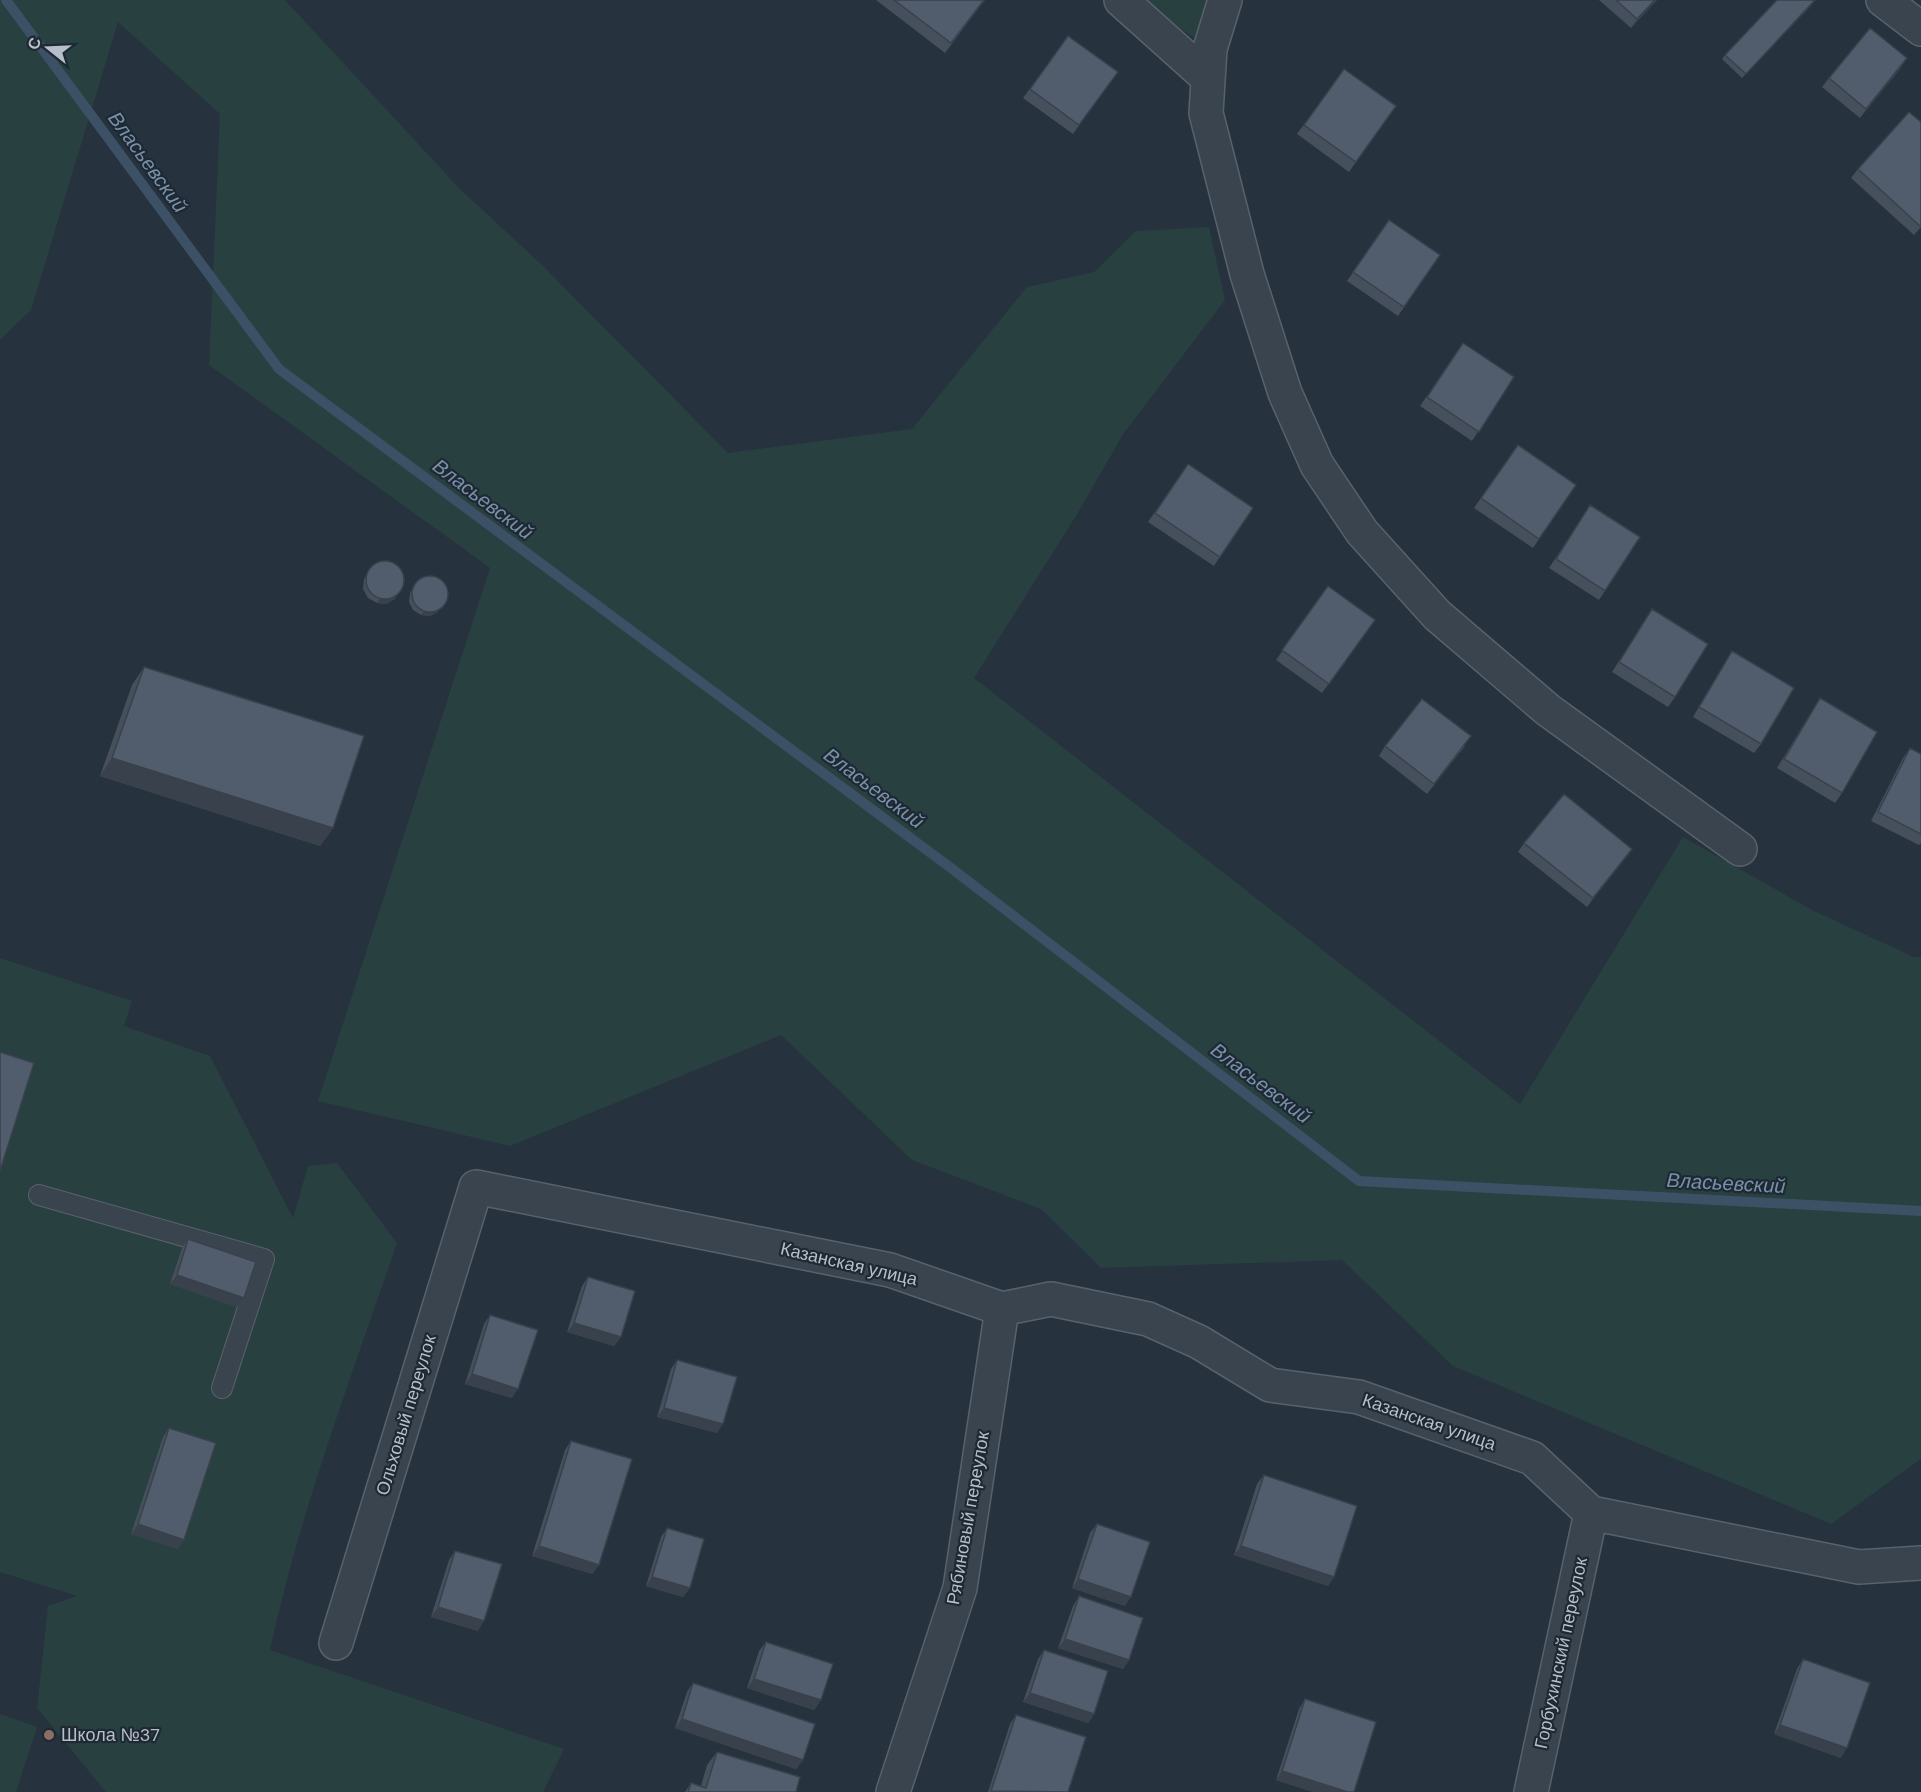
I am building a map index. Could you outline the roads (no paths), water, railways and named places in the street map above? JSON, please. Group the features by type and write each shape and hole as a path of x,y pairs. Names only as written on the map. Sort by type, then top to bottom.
{"street":[{"path":"1121,0 1208,78"},
{"path":"1225,0 1210,49 1206,113 1247,274 1285,393 1317,465 1362,532 1437,615 1548,710 1740,849"},
{"path":"1883,0 1921,29"},
{"name":"Казанская улица","path":"476,1187 890,1270 1002,1309 1051,1299 1148,1319 1199,1342 1270,1385 1359,1397 1532,1458 1591,1513"},
{"name":"Ольховый переулок","path":"336,1643 476,1187"},
{"name":"Рябиновый переулок","path":"893,1792 960,1588 1002,1309"},
{"path":"1591,1513 1859,1567 1921,1563"},
{"name":"Горбухинский переулок","path":"1531,1792 1591,1513"}],"lane":[{"path":"39,1195 264,1259 222,1388"}],"waterway":[{"name":"Власьевский","path":"6,0 279,369 951,868 1359,1181 1921,1211"}],"place":[{"name":"Школа №37","path":"49,1735"}]}
